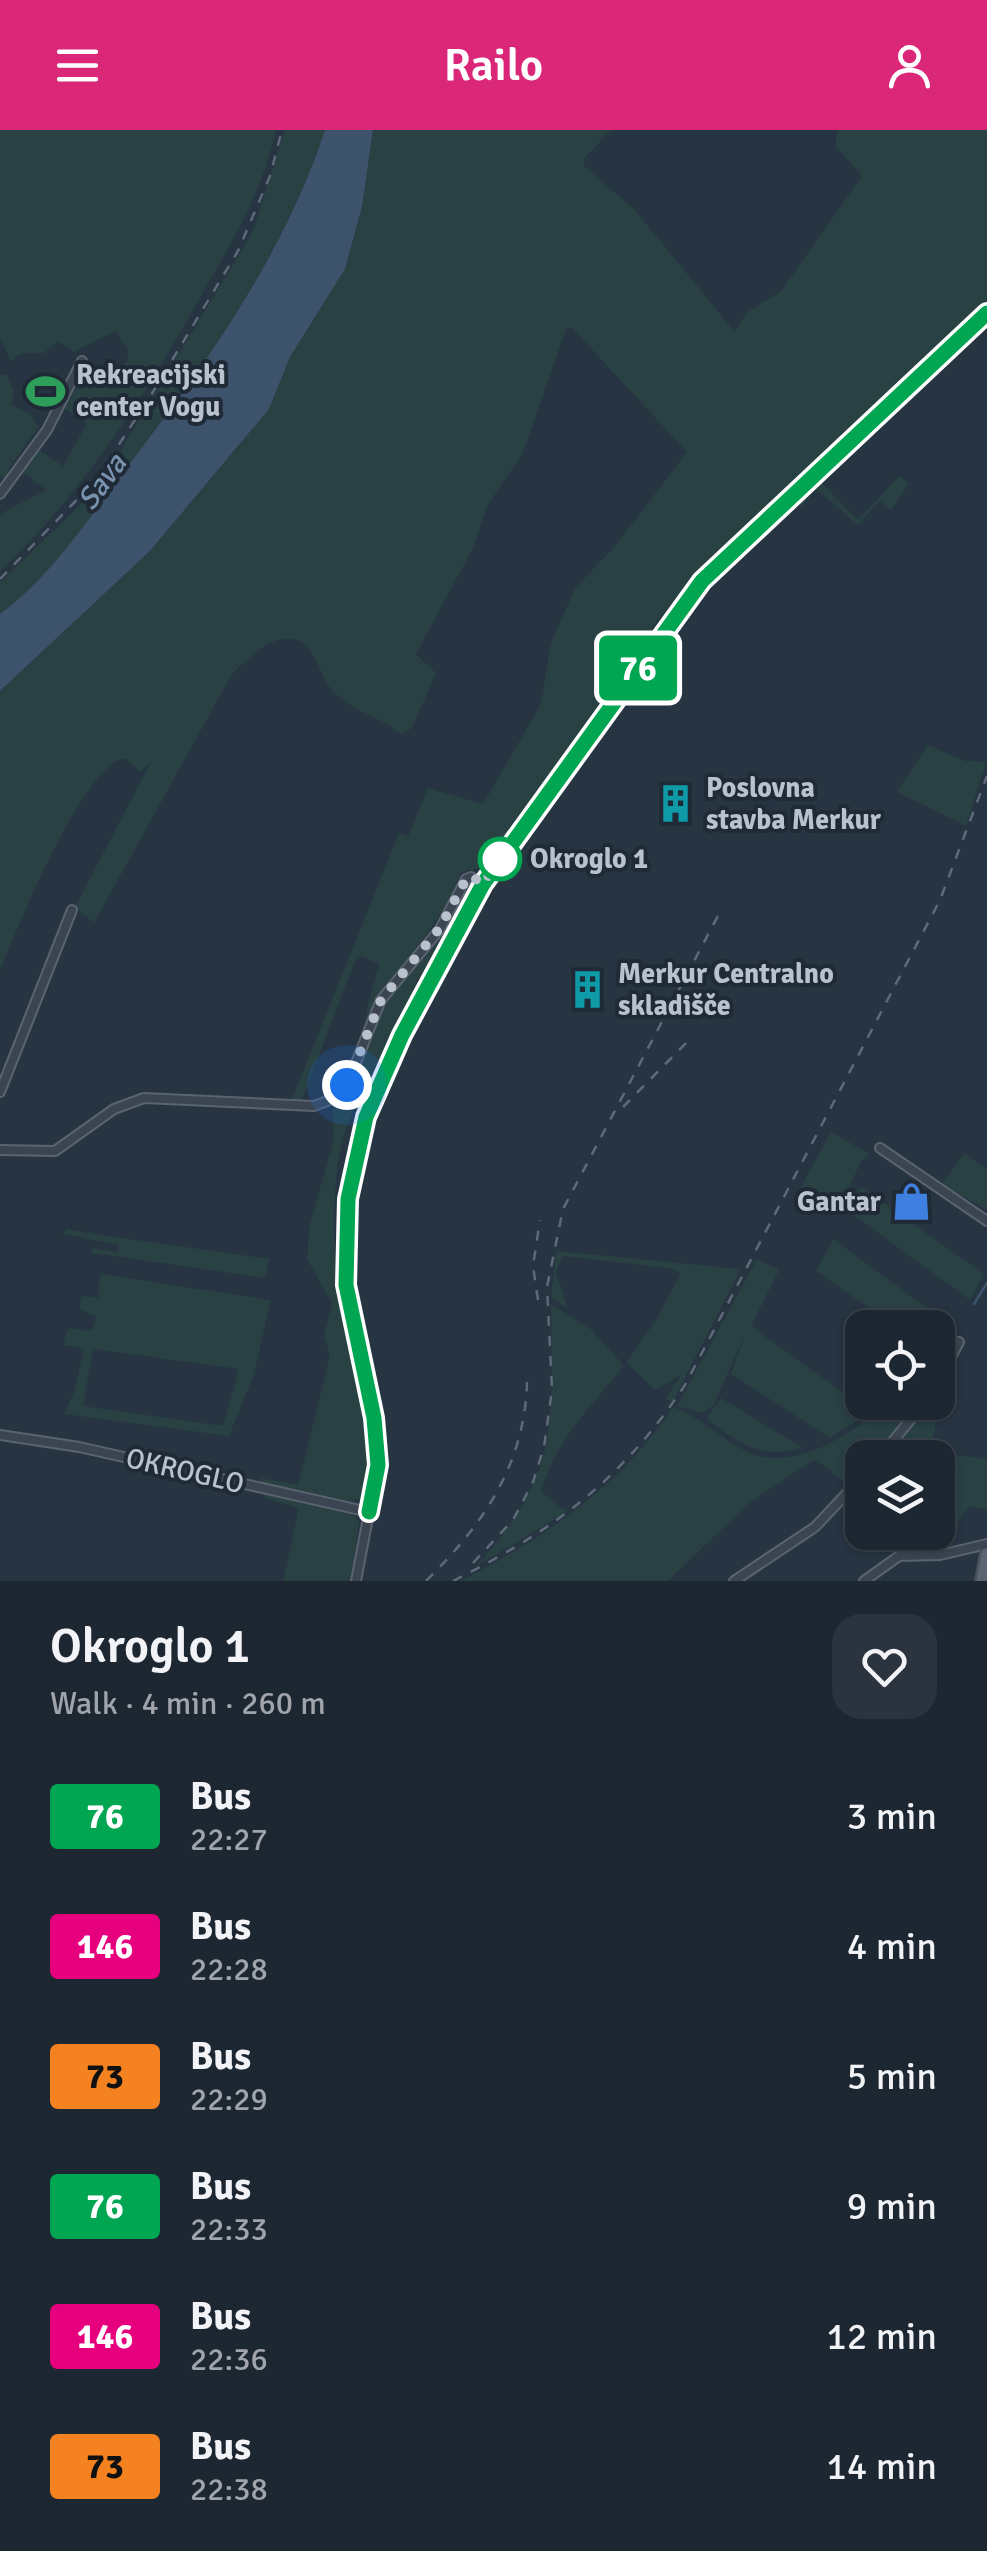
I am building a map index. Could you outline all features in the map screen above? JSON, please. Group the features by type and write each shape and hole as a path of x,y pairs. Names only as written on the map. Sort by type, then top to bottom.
{"main road":[{"path":"982,1581 987,1554"}],"street":[{"path":"356,1581 378,1465 374,1418 346,1285 354,1157 394,1052 483,884 702,581 987,313"},
{"path":"0,494 47,430 82,360"},
{"path":"0,1150 55,1152 114,1109 144,1098 314,1106 335,1098 354,1073 381,1000 440,928 466,879 471,876 483,884"},
{"path":"0,1092 72,910"},
{"path":"880,1148 984,1217"},
{"path":"955,1350 959,1342"},
{"path":"894,1440 910,1420"},
{"name":"OKROGLO","path":"0,1435 78,1447 369,1512"},
{"path":"734,1581 815,1527 845,1495"},
{"path":"864,1581 899,1556 940,1555 987,1544"}],"green space":[{"path":"0,130 276,130 247,213 161,365 88,473 0,571 0,514 46,490 23,472 39,450 63,466 87,423 65,409 84,375 107,388 126,363 129,351 115,331 74,352 58,341 44,353 22,353 11,361 0,338"},
{"path":"285,130 325,130 287,223 264,266 213,350 83,528 36,583 0,614 0,582 77,508 111,466 253,231"},
{"path":"373,130 611,130 583,160 585,167 634,209 735,332 746,313 781,291 862,176 835,145 838,130 987,130 987,304 947,349 703,567 652,627 490,860 480,868 461,872 435,922 377,1002 357,1053 380,964 360,956 355,961 300,1105 290,1104 399,833 408,836 428,788 483,804 541,704 551,643 575,588 616,545 687,452 572,328 566,329 523,453 487,506 473,548 416,654 436,673 412,728 401,734 343,700 328,685 306,646 295,640 284,639 261,648 232,674 94,923 75,907 152,760 141,772 124,758 107,768 89,790 36,886 0,970 0,691 150,551 269,409 290,357 345,269 362,207"},
{"path":"6,374 14,392 11,405 29,413 39,427 13,462 8,459 12,463 5,478 0,476 0,375"},
{"path":"899,476 909,484 893,507 890,510 880,501 858,525 816,489 801,507 792,502 818,479 858,520"},
{"path":"928,745 965,761 986,762 966,826 897,792"},
{"path":"446,930 425,973 415,982 418,994 356,1105 339,1159 335,1255 368,1420 369,1471 364,1497 344,1504 260,1483 261,1478 298,1485 330,1356 324,1336 332,1303 307,1259 310,1224 334,1139 333,1105 351,1084 391,992"},
{"path":"831,1132 870,1154 861,1161 841,1206 801,1187"},
{"path":"964,1153 987,1169 987,1210 942,1184"},
{"path":"861,1187 984,1274 970,1300 848,1211"},
{"path":"67,1229 270,1259 265,1278 92,1253 92,1248 117,1252 118,1245 63,1234"},
{"path":"833,1239 930,1310 872,1310 816,1271"},
{"path":"556,1251 741,1269 672,1403 666,1398 681,1375 655,1390 626,1362 656,1320 680,1274 675,1269 563,1256 556,1272 568,1309 551,1297"},
{"path":"757,1259 779,1270 751,1326 845,1394 845,1420 858,1420 830,1438 731,1374 746,1331 714,1405 702,1413 677,1406"},
{"path":"100,1274 271,1300 254,1374 229,1436 64,1414 74,1392 84,1349 64,1345 66,1332 71,1328 92,1331 96,1317 80,1309 81,1296 98,1298","holes":["93,1349 239,1369 223,1426 83,1406"]},
{"path":"551,1304 592,1330 624,1366 575,1425 547,1474 541,1492 567,1512 475,1567 524,1503 538,1474 550,1415"},
{"path":"721,1398 803,1448 762,1451 740,1442 706,1418"},
{"path":"673,1407 746,1451 764,1457 782,1458 820,1448 865,1420 905,1420 887,1440 845,1440 845,1483 817,1460 812,1461 749,1503 668,1581 461,1581 579,1508 629,1462"},
{"path":"915,1420 936,1420 933,1440 899,1440"},
{"path":"955,1454 987,1459 987,1510 969,1506 956,1525"},
{"path":"265,1493 350,1513 359,1521 351,1581 283,1581 299,1508 264,1498"}],"water":[{"path":"325,130 373,130 362,207 345,269 290,357 269,409 150,551 0,691 0,614 67,547 213,349 287,222"}],"waterway":[{"path":"974,1304 987,1283"}],"railway":[{"path":"0,579 95,481 148,400 238,251 270,176 282,130"},
{"path":"453,1581 523,1542 583,1500 636,1449 685,1385 940,900 987,776"},
{"path":"473,1563 513,1520 533,1482 544,1447 552,1390 547,1287 563,1209 721,910"},
{"path":"623,1107 688,1041"},
{"path":"538,1300 533,1266 540,1220"},
{"path":"426,1581 466,1538 497,1491 518,1440 527,1382"}],"bus line":[{"name":"76","path":"369,1512 378,1465 374,1418 346,1285 348,1199 354,1157 366,1117 402,1035 483,884 702,581 760,523 949,354 987,313"}],"place":[{"name":"Rekreacijski center Vogu","path":"46,391"},
{"name":"Poslovna stavba Merkur","path":"676,804"},
{"name":"Okroglo 1","path":"500,859"},
{"name":"Merkur Centralno skladišče","path":"588,990"},
{"name":"Gantar","path":"911,1202"}],"route":[{"path":"347,1085 381,1000 440,928 466,879 471,876 483,884 504,853 500,859"}],"water label":[{"name":"Sava","path":"102,482"}]}
